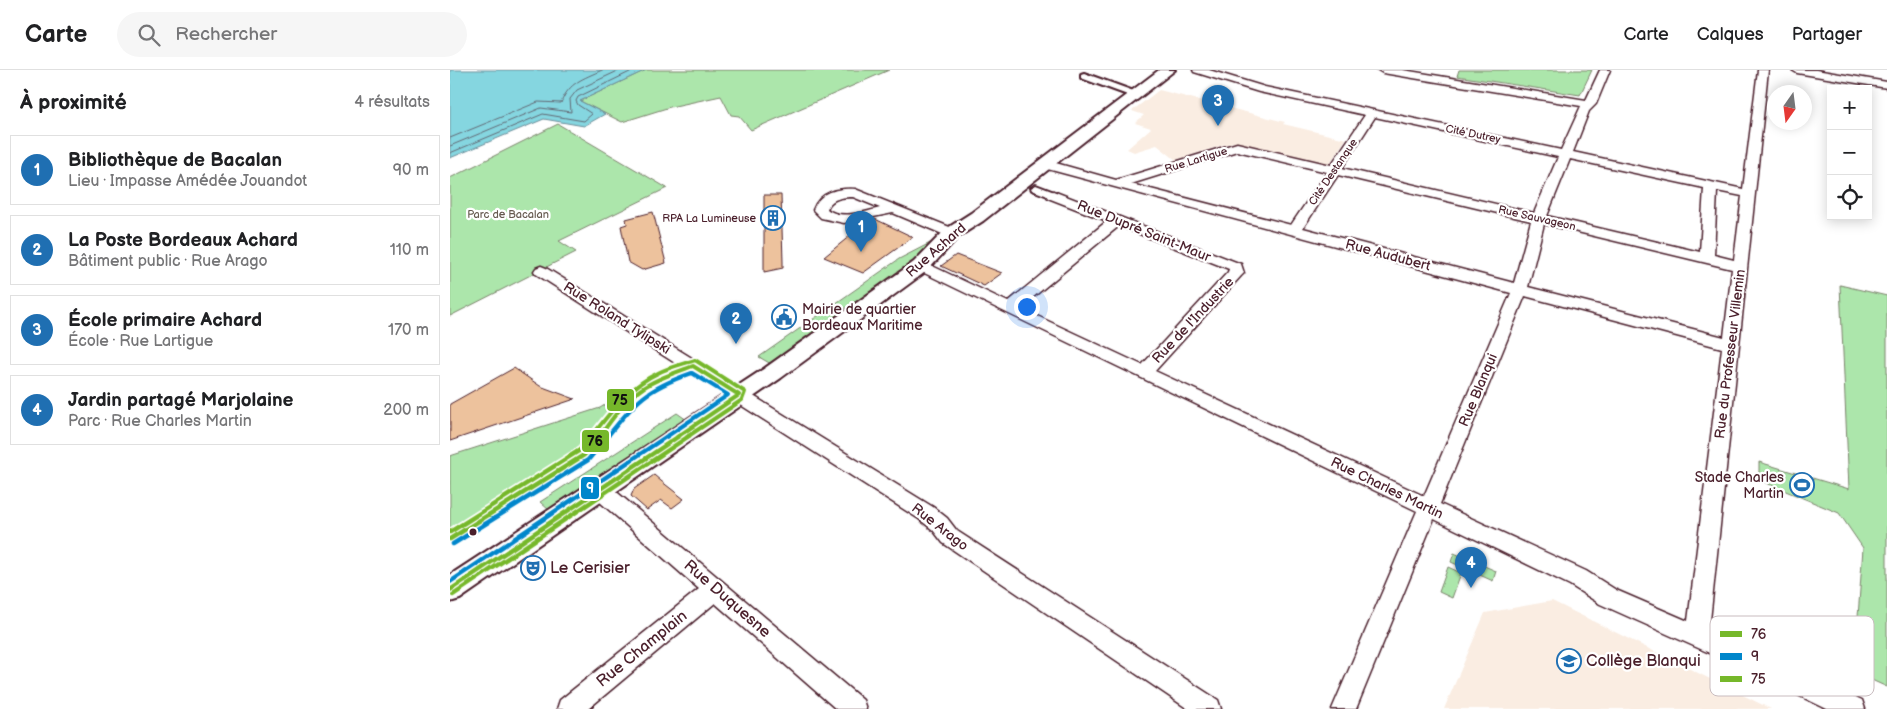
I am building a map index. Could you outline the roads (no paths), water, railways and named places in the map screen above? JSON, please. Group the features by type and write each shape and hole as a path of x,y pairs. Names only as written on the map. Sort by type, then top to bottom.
{"street":[{"name":"Rue Achard","path":"450,590 739,395 921,266 952,233 977,217 1168,70"},
{"name":"Cité Dutrey","path":"1198,70 1263,90 1749,194"},
{"path":"1383,70 1590,104"},
{"name":"Rue Blanqui","path":"1344,709 1520,290 1539,218 1584,110 1590,104 1605,70"},
{"name":"Rue du Professeur Villemin","path":"1697,637 1763,70"},
{"path":"1797,70 1887,85"},
{"path":"1084,76 1136,95"},
{"name":"Cité Destanque","path":"1294,231 1372,113"},
{"name":"Rue Lartigue","path":"1116,184 1237,147 1334,170"},
{"name":"Rue Audubert","path":"1045,164 1731,345"},
{"name":"Rue Sauvageon","path":"1334,170 1740,266"},
{"path":"1707,258 1711,186"},
{"path":"1036,188 1053,195"},
{"name":"Rue Dupré Saint-Maur","path":"1053,195 1236,267"},
{"path":"894,209 952,233"},
{"path":"1010,308 1117,220"},
{"name":"Rue Charles Martin","path":"921,266 1578,578 1608,597 1710,643"},
{"name":"Rue de l'Industrie","path":"1145,372 1236,273 1236,267"},
{"name":"Rue Roland Tylipski","path":"541,271 693,366"},
{"name":"Rue Arago","path":"693,366 926,514 940,524 950,537 1209,709"},
{"name":"Rue Duquesne","path":"600,489 851,708"},
{"name":"Rue Champlain","path":"569,709 715,589"},
{"name":"Rue Charles Martin","path":"1825,696 1853,709"}],"water":[{"path":"450,70 646,70 580,101 605,114 584,126 544,119 450,158"}],"place":[{"name":"École primaire Achard","path":"1218,126"},
{"name":"RPA La Lumineuse","path":"773,218"},
{"name":"Bibliothèque de Bacalan","path":"861,252"},
{"name":"Mairie de quartier Bordeaux Maritime","path":"784,317"},
{"name":"La Poste Bordeaux Achard","path":"736,344"},
{"name":"Stade Charles Martin","path":"1802,485"},
{"name":"Le Cerisier","path":"533,568"},
{"name":"Jardin partagé Marjolaine","path":"1471,588"},
{"name":"Collège Blanqui","path":"1569,661"}],"park label":[{"name":"Parc de Bacalan","path":"508,214"}]}
